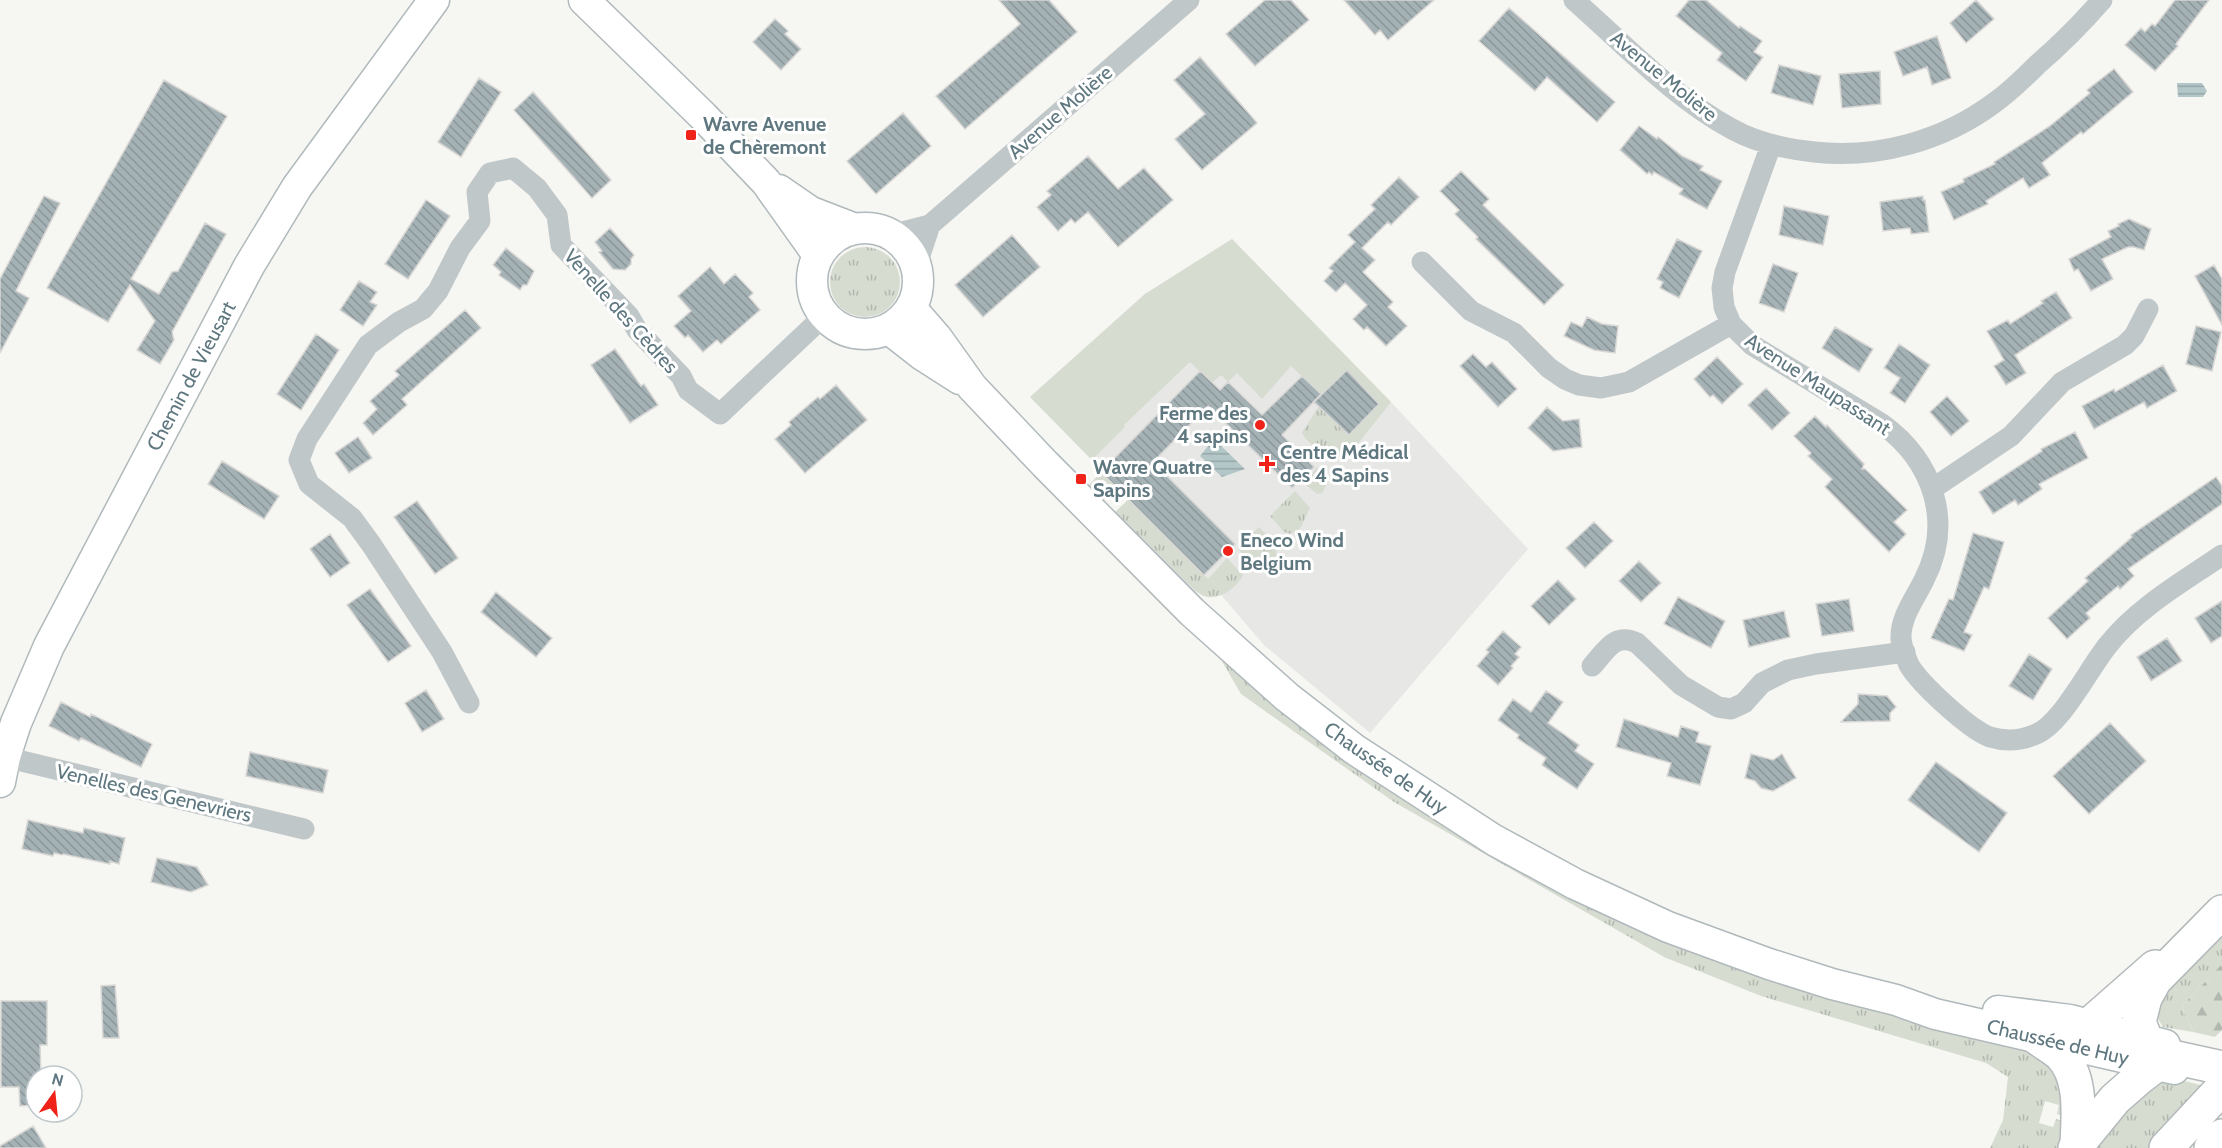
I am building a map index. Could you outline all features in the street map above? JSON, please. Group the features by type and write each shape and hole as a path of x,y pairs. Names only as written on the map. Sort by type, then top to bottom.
{"highway":[{"path":"2088,1025 2161,962 2211,923"},
{"path":"2151,1052 2139,1022 2145,998 2155,980 2211,923"},
{"path":"2036,1037 2061,1055 2076,1083 2079,1112 2076,1146"},
{"path":"2151,1052 2219,1073 2166,1148"},
{"path":"2076,1146 2151,1052"},
{"path":"2211,1148 2222,1136"}],"main road":[{"name":"Chemin de Vieusart","path":"2,766 16,723 49,646 249,266 297,187 434,0"},
{"path":"584,0 703,116 766,182 818,255"},
{"path":"766,182 812,212 855,229"},
{"path":"867,228 891,235 906,249 916,267 918,281 911,308 889,329 862,335 837,327 824,316 813,295 811,281 818,255 840,234 855,229 867,228"},
{"name":"Chaussée de Huy","path":"911,308 937,338 972,387 1192,612 1287,697 1354,749 1494,840 1575,884 1668,927 1769,964 1832,984 1896,1000 1935,1014 2036,1037 2151,1052"},
{"name":"Chaussée de Huy","path":"889,329 921,354 972,387"},
{"name":"Chaussée de Huy","path":"1896,1000 2059,1018 2088,1025 2151,1052"}],"street":[{"name":"Avenue Molière","path":"891,235 930,225 1189,0"},
{"name":"Avenue Molière","path":"1574,0 1692,103 1733,130 1753,140 1771,145 1812,152 1856,154 1894,149 1946,132 1974,117 2006,94 2102,0"},
{"name":"Avenue Maupassant","path":"1771,145 1724,277 1722,301 1726,315 1731,324 1752,345 1899,436 1922,465 1932,489 1937,516 1934,560 1907,612 1902,626 1901,640 1909,664 1940,699 1974,729 2000,739 2010,741 2042,733 2051,725 2093,663 2117,633 2151,604 2222,555"},
{"name":"Venelle des Cèdres","path":"469,703 442,652 371,544 352,518 309,484 299,460 307,439 368,345 399,322 423,309 438,291 459,248 480,220 477,192 490,173 513,168 537,188 557,215 561,245 629,316 637,330 681,376 688,390 720,414 824,316"},
{"path":"916,267 930,225"},
{"path":"1422,262 1471,311 1509,330 1557,374 1586,387 1616,386 1637,379 1731,324"},
{"path":"1932,489 2011,436 2062,382 2125,345 2134,336 2148,309"},
{"path":"1592,666 1616,640 1628,639 1637,643 1681,685 1718,707 1731,709 1744,703 1762,684 1788,670 1905,652"},
{"name":"Venelles des Genevriers","path":"2,766 304,829"}],"shaded area":[{"path":"2177,83 2202,83 2207,91 2203,97 2178,97"},
{"path":"1232,239 1391,402 1528,549 1370,733 1264,645 1204,575 1030,397 1145,294"},
{"path":"1214,439 1245,469 1222,477 1200,456"}],"green space":[{"path":"1232,239 1391,402 1346,459 1331,460 1323,456 1346,433 1349,435 1379,404 1347,370 1321,394 1291,366 1262,399 1237,373 1228,382 1221,375 1212,383 1190,362 1124,425 1125,427 1092,460 1030,397 1145,294"},
{"path":"872,247 885,253 894,262 898,268 900,282 898,296 890,307 879,315 858,317 840,307 832,296 830,275 840,257 851,249"},
{"path":"1319,406 1346,433 1323,456 1302,433"},
{"path":"1317,467 1326,476 1328,482 1322,493 1317,494 1304,483"},
{"path":"1101,472 1117,487 1103,501 1088,486"},
{"path":"1295,491 1310,508 1300,529 1291,534 1284,532 1270,516"},
{"path":"1129,499 1208,579 1227,558 1243,575 1241,579 1229,591 1219,596 1206,597 1195,591 1114,513"},
{"path":"1259,527 1274,544 1277,554 1275,559 1263,566 1253,565 1238,549"},
{"path":"1216,651 1480,843 1986,1031 2052,1061 2071,1118 2057,1114 2059,1105 2045,1101 2039,1123 2053,1127 2056,1119 2070,1123 2066,1133 2057,1148 1990,1148 2003,1120 2008,1077 1986,1063 1761,996 1664,957 1394,802 1241,694"},
{"path":"2222,931 2222,964 2182,1006 2193,1032 2163,1027 2155,1014 2157,998"},
{"path":"2222,964 2222,1030 2215,1037 2193,1032 2182,1006"},
{"path":"2222,1060 2222,1070 2150,1148 2094,1148 2138,1091 2162,1081 2176,1079 2201,1085"}],"building":[{"path":"999,0 1049,0 1077,32 965,129 936,96 1020,24"},
{"path":"1265,0 1291,0 1309,20 1255,66 1226,34"},
{"path":"1344,0 1434,0 1388,40 1380,30 1375,35"},
{"path":"1689,0 1706,0 1739,28 1740,26 1762,41 1754,52 1763,57 1746,81 1717,60 1722,53 1676,16"},
{"path":"1976,0 1994,19 1966,43 1950,23"},
{"path":"2175,0 2209,0 2176,44 2178,46 2155,71 2125,45 2141,28 2145,32 2152,24 2155,26"},
{"path":"1509,8 1615,102 1597,122 1547,77 1535,91 1479,41"},
{"path":"775,19 788,31 785,34 801,49 781,70 753,42"},
{"path":"1937,36 1951,78 1932,85 1927,67 1903,76 1894,52"},
{"path":"1200,57 1257,123 1202,170 1175,139 1205,114 1174,80"},
{"path":"1779,65 1821,76 1813,105 1771,93"},
{"path":"2114,69 2133,92 2083,134 2081,132 2042,163 2050,175 2029,188 2023,178 1986,201 1988,204 1954,220 1941,192 1995,164 1994,162 2050,126 2090,93 2087,90"},
{"path":"1880,71 1881,104 1842,108 1839,74"},
{"path":"479,78 501,92 461,157 438,142"},
{"path":"164,80 227,116 131,279 159,294 172,272 178,271 205,223 226,234 172,332 174,340 160,364 137,350 155,321 130,285 108,322 47,288"},
{"path":"533,92 611,180 592,198 514,110"},
{"path":"903,113 931,146 876,194 847,161"},
{"path":"1639,126 1657,139 1658,137 1682,156 1703,166 1700,170 1722,181 1707,209 1679,194 1683,189 1654,172 1652,175 1649,172 1647,174 1620,150"},
{"path":"1088,156 1118,189 1144,168 1173,200 1118,247 1088,212 1075,223 1071,219 1058,231 1037,207 1051,195 1047,191"},
{"path":"1461,171 1489,199 1483,205 1564,285 1544,305 1476,239 1478,237 1455,214 1459,210 1440,191"},
{"path":"1399,177 1419,197 1391,225 1388,222 1362,248 1375,260 1363,272 1393,302 1388,307 1407,326 1386,346 1367,327 1364,330 1353,319 1367,305 1345,283 1336,292 1324,281 1333,271 1329,268 1355,242 1348,235 1375,209 1371,205"},
{"path":"44,196 60,203 16,291 29,298 0,353 0,279"},
{"path":"1923,196 1929,232 1911,234 1910,228 1883,231 1880,202"},
{"path":"426,200 450,216 408,279 385,264"},
{"path":"1784,206 1829,216 1823,245 1779,235"},
{"path":"2129,219 2151,229 2144,250 2128,247 2102,259 2113,279 2091,291 2078,269 2074,271 2069,259 2111,237 2108,231"},
{"path":"610,228 634,255 631,264 625,270 613,269 599,252 602,251 595,242"},
{"path":"1012,235 1040,267 983,317 955,285"},
{"path":"1677,239 1702,251 1679,298 1660,288 1663,282 1657,279"},
{"path":"506,248 534,271 527,285 523,285 520,290 499,275 501,272 493,265"},
{"path":"1773,264 1798,273 1784,312 1759,303"},
{"path":"2214,265 2222,279 2222,325 2195,276"},
{"path":"710,267 724,284 735,274 753,293 749,297 760,310 721,344 717,340 703,352 688,335 685,338 674,326 691,311 678,296"},
{"path":"359,281 377,292 370,302 377,305 363,326 340,310"},
{"path":"2056,292 2072,318 2015,355 2026,373 2006,385 1994,366 2004,360 1987,331 2008,320 2010,324"},
{"path":"465,310 481,328 402,399 407,405 373,435 363,423 377,409 370,401 399,375 395,371"},
{"path":"1587,317 1602,324 1618,326 1615,353 1594,350 1564,336 1571,322 1582,327"},
{"path":"2196,326 2221,332 2212,371 2186,364"},
{"path":"1835,327 1873,349 1859,372 1822,348"},
{"path":"316,334 339,350 301,410 277,394"},
{"path":"1899,344 1930,365 1905,403 1890,393 1900,378 1884,368"},
{"path":"615,349 641,386 644,384 658,405 630,423 591,365"},
{"path":"1473,354 1486,367 1492,362 1517,389 1498,407 1460,366"},
{"path":"1717,357 1743,384 1722,404 1713,395 1710,397 1694,379"},
{"path":"2163,365 2177,391 2147,408 2144,402 2094,429 2082,406 2114,389 2115,392"},
{"path":"1347,370 1379,404 1349,435 1314,402"},
{"name":"Ferme des 4 sapins","path":"1200,371 1220,390 1228,382 1262,415 1302,376 1321,394 1282,435 1314,467 1292,488 1208,406 1153,462 1235,544 1204,575 1101,472"},
{"path":"836,385 867,420 805,473 775,439 791,425 789,422"},
{"path":"1766,388 1790,413 1772,430 1748,405"},
{"path":"1947,396 1969,421 1951,436 1930,412"},
{"path":"1547,407 1563,421 1579,419 1582,447 1553,451 1528,428"},
{"path":"1815,416 1826,427 1827,425 1864,464 1862,469 1865,469 1907,510 1894,522 1906,534 1889,552 1825,487 1832,479 1808,456 1811,453 1794,436"},
{"path":"2075,432 2088,458 2039,484 2042,489 2018,505 2015,500 1993,514 1979,492 2042,451 2041,449"},
{"path":"358,437 372,458 349,473 335,453"},
{"path":"222,461 279,496 264,519 208,484"},
{"path":"2216,477 2222,486 2222,504 2128,569 2134,576 2120,589 2118,586 2086,613 2090,618 2067,639 2048,618 2088,581 2085,578 2132,537 2131,535"},
{"path":"417,501 458,558 435,574 394,517"},
{"path":"1594,522 1613,541 1585,568 1566,548"},
{"path":"1973,533 2004,542 1989,589 1984,587 1964,632 1972,635 1964,651 1931,638 1949,599 1953,600"},
{"path":"330,534 350,563 330,577 310,549"},
{"path":"1639,561 1661,583 1641,602 1619,581"},
{"path":"1558,580 1576,599 1549,625 1531,606"},
{"path":"370,589 411,646 388,662 347,605"},
{"path":"496,592 552,638 536,657 481,612"},
{"path":"1678,597 1725,621 1711,648 1664,624"},
{"path":"1849,599 1854,631 1822,636 1816,604"},
{"path":"2222,601 2222,636 2211,643 2195,618"},
{"path":"1784,611 1790,637 1749,647 1743,620"},
{"path":"1503,631 1521,647 1515,654 1519,657 1511,666 1513,668 1498,685 1477,666 1489,652 1486,650"},
{"path":"2167,638 2182,661 2151,681 2137,657"},
{"path":"2029,654 2052,669 2033,700 2009,686"},
{"path":"426,690 444,719 422,732 405,703"},
{"path":"1546,691 1563,702 1548,723 1579,745 1575,751 1594,764 1577,789 1542,765 1546,758 1517,738 1519,735 1498,720 1513,699 1531,712"},
{"path":"1858,694 1887,696 1896,707 1890,713 1890,721 1841,722 1858,704"},
{"path":"61,702 152,744 141,767 81,738 79,741 49,726"},
{"path":"1624,719 1678,737 1681,726 1699,732 1696,742 1711,746 1700,785 1667,776 1671,763 1616,747"},
{"path":"2110,723 2146,761 2089,814 2053,776"},
{"path":"250,752 328,770 323,793 246,776"},
{"path":"1751,754 1773,760 1782,754 1796,778 1773,791 1761,788 1755,781 1745,778"},
{"path":"1936,762 2007,813 1979,852 1908,800"},
{"path":"28,820 83,833 84,828 125,838 119,864 63,854 54,853 53,856 22,849"},
{"path":"157,858 197,867 208,885 191,892 151,882"},
{"path":"115,985 119,1038 103,1038 101,986"},
{"path":"1,1001 47,1001 47,1045 40,1045 41,1064 24,1064 24,1106 20,1106 19,1087 1,1087"},
{"path":"33,1126 46,1148 0,1148 0,1146"}],"place":[{"name":"Wavre Avenue de Chèremont","path":"691,135"},
{"name":"Ferme des 4 sapins","path":"1260,425"},
{"name":"Centre Médical des 4 Sapins","path":"1267,464"},
{"name":"Wavre Quatre Sapins","path":"1081,479"},
{"name":"Eneco Wind Belgium","path":"1228,551"}]}
